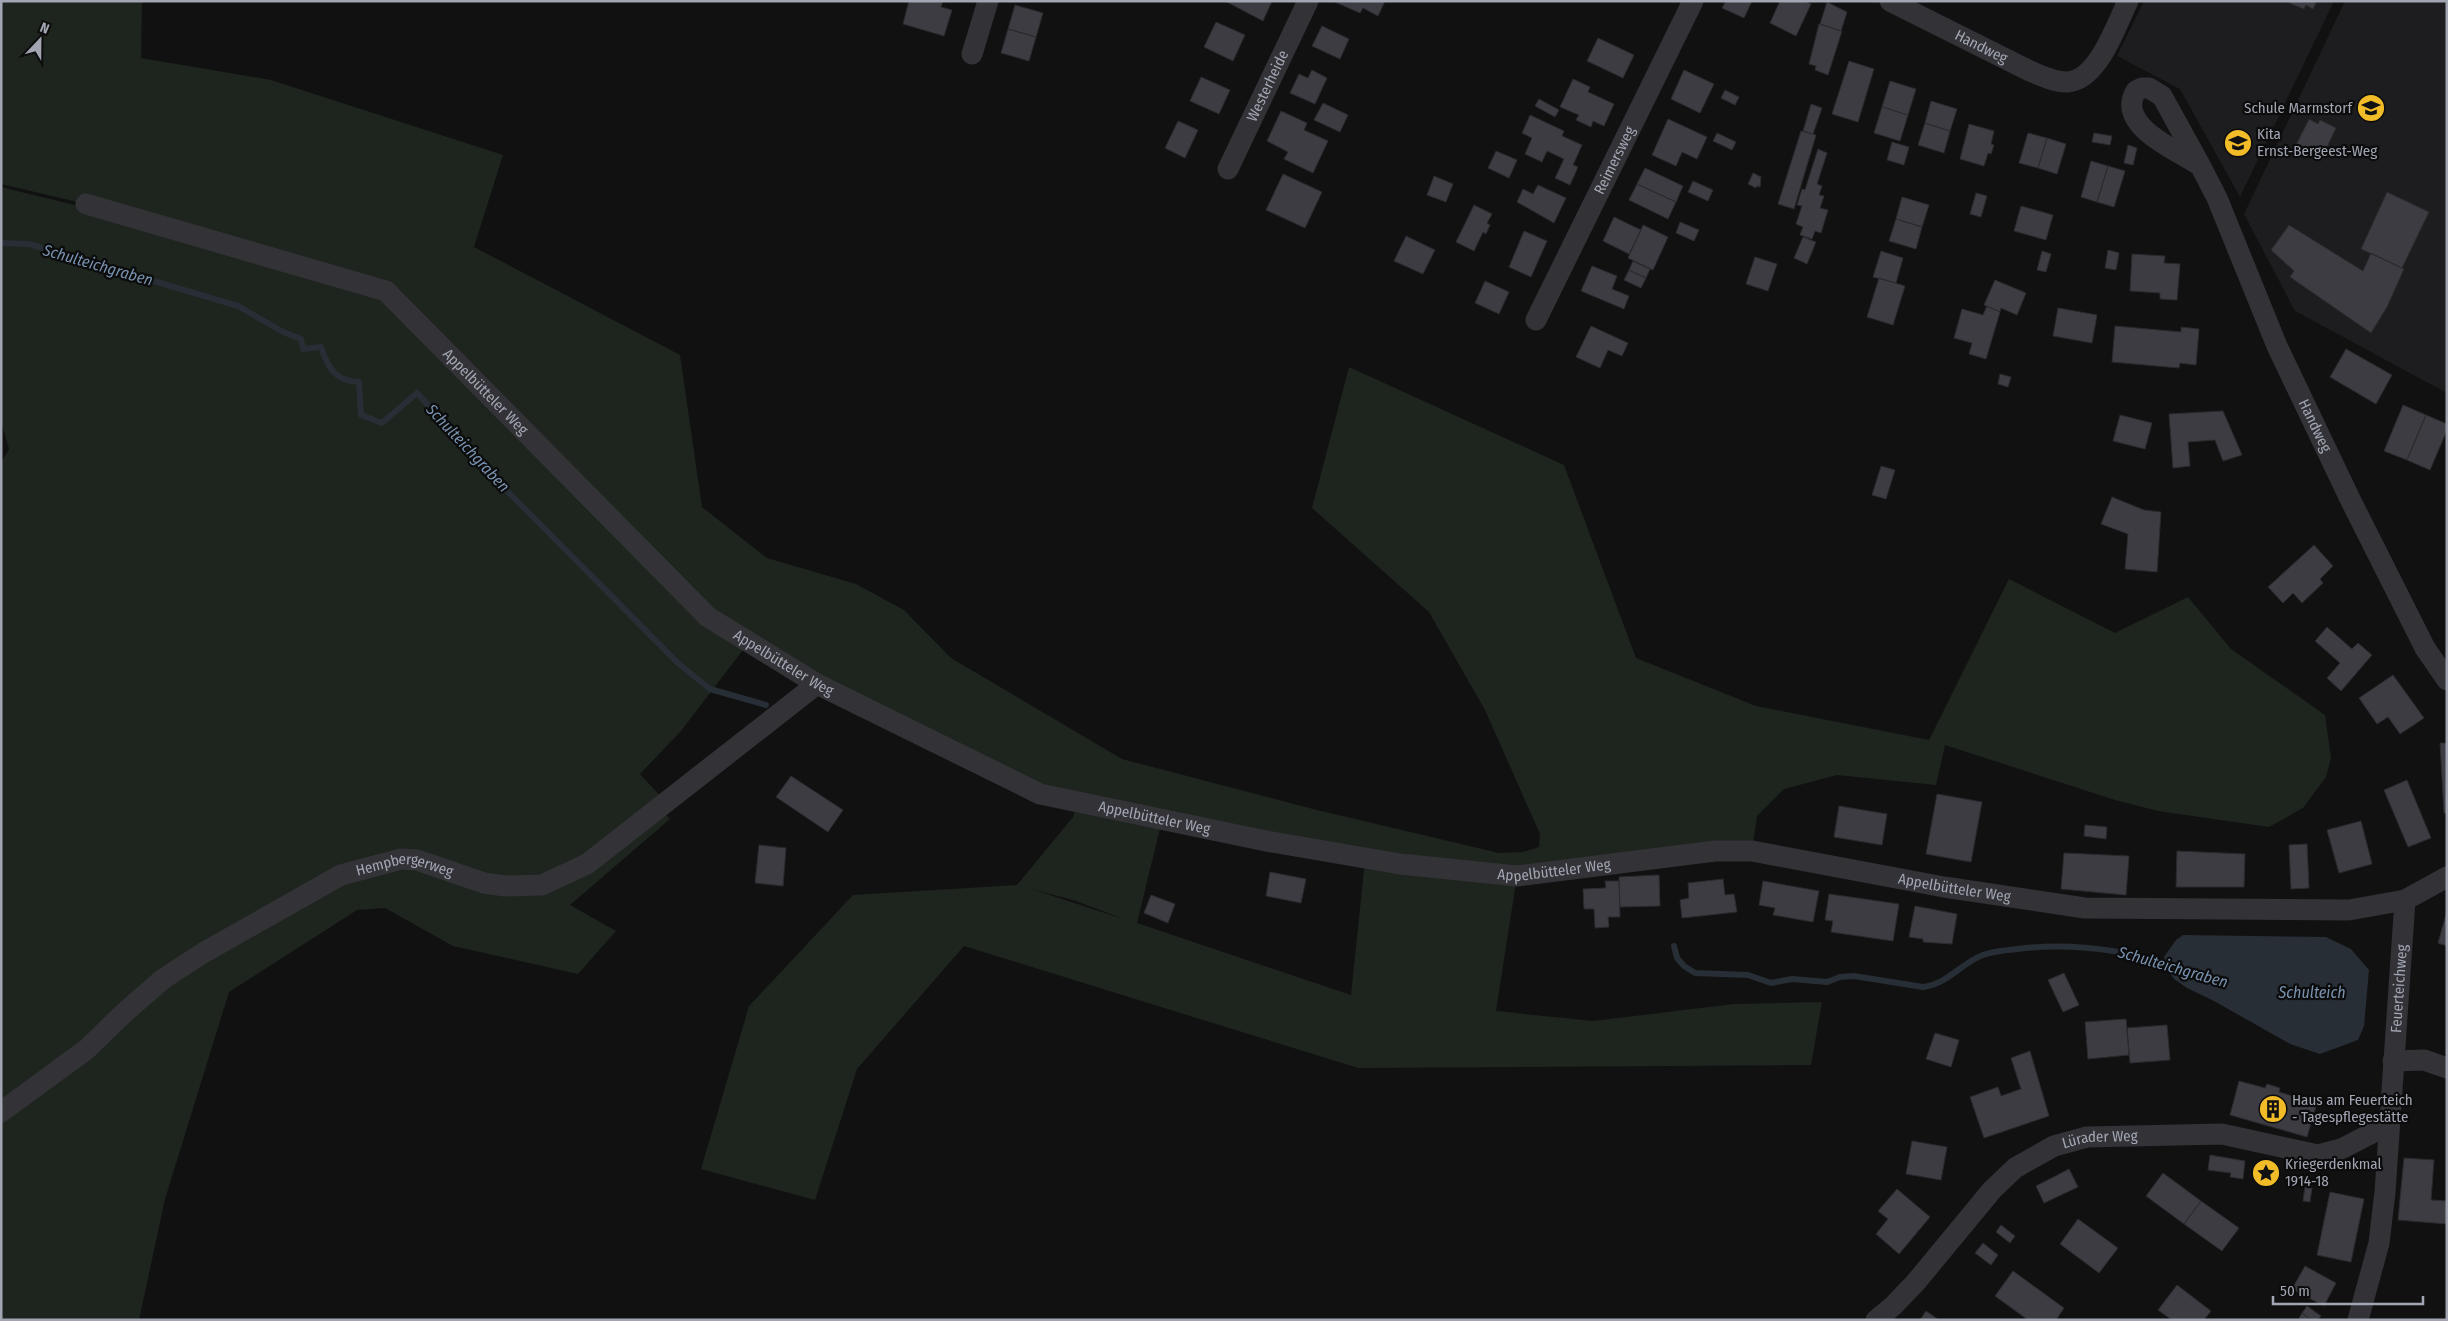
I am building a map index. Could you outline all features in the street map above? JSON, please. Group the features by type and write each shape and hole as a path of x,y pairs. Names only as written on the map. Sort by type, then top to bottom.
{"street":[{"path":"972,54 988,1"},
{"name":"Westerheide","path":"1228,169 1308,1"},
{"name":"Reimersweg","path":"1536,320 1693,1"},
{"name":"Handweg","path":"1890,1 2044,77 2059,81 2076,80 2094,68 2128,1"},
{"name":"Handweg","path":"2200,165 2217,198 2277,346 2325,447 2425,648 2447,680"},
{"name":"Appelbütteler Weg","path":"86,204 386,291 708,618 817,684 1040,794 1266,841 1400,864 1526,876 1715,851 1752,851 1944,887 2085,908 2349,910 2406,900"},
{"name":"Hempbergerweg","path":"1,1112 87,1049 163,979 202,953 341,875 402,859 417,860 484,883 505,886 542,885 587,864 817,684"},
{"path":"2406,900 2447,877"},
{"name":"Feuerteichweg","path":"2358,1320 2379,1243 2385,1192 2388,1125 2406,900"},
{"path":"2393,1061 2424,1060 2447,1068"},
{"name":"Lürader Weg","path":"1876,1320 1893,1306 1916,1282 1992,1190 2015,1168 2054,1146 2088,1137 2222,1134 2318,1155 2340,1149 2388,1125"}],"shaded area":[{"path":"1,1 142,1 141,58 271,80 503,155 474,247 680,355 702,507 767,558 856,584 904,610 951,658 1122,759 1313,809 1499,853 1523,852 1539,847 1540,834 1485,710 1429,612 1312,508 1349,367 1564,465 1636,658 1756,706 1929,740 2009,579 2115,633 2188,597 2231,649 2325,715 2331,758 2326,777 2303,808 2269,827 2158,811 2115,800 1945,745 1936,785 1837,775 1784,789 1757,816 1752,851 1517,876 1496,1011 1593,1021 1734,1004 1822,1002 1811,1065 1358,1068 964,946 857,1069 815,1200 701,1169 749,1006 853,895 1017,885 1073,817 1078,802 749,642 681,731 640,774 666,802 660,808 670,819 570,905 616,931 578,974 453,946 385,908 357,910 229,992 165,1199 139,1320 1,1320 1,463 9,449 1,421 1,187 148,223 86,204 1,184","holes":["1162,820 1365,860 1351,995 1137,923","1032,889 1076,901 1121,918 1120,918"]},
{"name":"Kita Ernst-Bergeest-Weg","path":"2144,1 2334,1 2240,197 2180,89 2117,56"},
{"name":"Schule Marmstorf","path":"2345,1 2447,1 2447,393 2295,311 2244,214"}],"water":[{"name":"Schulteich","path":"2183,935 2326,937 2351,949 2369,970 2364,1026 2358,1040 2320,1054 2290,1044 2187,988 2174,979 2167,969 2164,957 2176,940"}],"building":[{"path":"909,1 943,1 941,7 952,10 944,36 903,24"},
{"path":"1225,1 1272,1 1263,21"},
{"path":"1385,1 1378,16 1363,8 1360,13 1335,2"},
{"path":"1726,1 1752,1 1744,18 1722,8"},
{"path":"1780,1 1804,1 1811,4 1796,36 1770,23"},
{"path":"2290,1 2317,1 2313,9 2306,5 2304,9 2289,3"},
{"path":"1827,2 1847,12 1841,31 1820,24"},
{"path":"1015,5 1043,13 1036,37 1008,29"},
{"path":"1216,22 1245,35 1233,61 1204,47"},
{"path":"1819,24 1842,31 1828,75 1815,70 1816,66 1809,64"},
{"path":"1322,26 1349,39 1340,59 1312,46"},
{"path":"1008,29 1036,37 1029,61 1001,53"},
{"path":"1598,38 1634,55 1623,78 1587,61"},
{"path":"1849,61 1874,69 1858,122 1832,114"},
{"path":"1312,70 1327,78 1315,104 1290,93 1299,74 1308,78"},
{"path":"1684,70 1714,84 1700,113 1671,99"},
{"path":"1201,77 1230,90 1219,114 1190,101"},
{"path":"1573,79 1590,87 1588,92 1614,104 1604,126 1593,121 1591,127 1576,120 1579,115 1560,107"},
{"path":"1890,81 1916,89 1908,115 1882,107"},
{"path":"1725,90 1739,97 1735,105 1721,98"},
{"path":"1539,99 1559,110 1555,117 1535,106"},
{"path":"1931,101 1957,109 1950,131 1925,123"},
{"path":"1323,103 1348,115 1340,132 1314,120"},
{"path":"1811,104 1822,108 1813,134 1803,131"},
{"path":"1882,107 1908,115 1900,141 1874,133"},
{"path":"1281,111 1307,123 1304,130 1328,141 1313,173 1284,159 1288,152 1267,141"},
{"path":"1530,115 1564,131 1562,136 1582,145 1573,165 1578,167 1570,185 1555,178 1564,159 1547,151 1542,162 1525,154 1532,138 1522,133"},
{"path":"1668,119 1707,137 1697,159 1682,152 1676,166 1652,155"},
{"path":"2309,119 2318,124 2320,120 2336,128 2322,158 2296,145"},
{"path":"1178,121 1198,130 1185,158 1165,148"},
{"path":"1925,123 1950,131 1944,153 1918,145"},
{"path":"1969,124 1994,131 1991,144 1994,145 1991,154 1988,153 1984,166 1960,159"},
{"path":"1801,131 1816,135 1794,209 1778,204"},
{"path":"1717,133 1736,142 1732,150 1713,141"},
{"path":"2028,133 2047,138 2038,168 2019,163"},
{"path":"2094,133 2112,136 2110,145 2092,142"},
{"path":"2047,138 2066,144 2057,174 2038,168"},
{"path":"1892,142 1909,147 1904,165 1887,160"},
{"path":"2128,145 2137,148 2133,165 2124,163"},
{"path":"1818,149 1827,153 1817,184 1822,186 1819,195 1824,196 1820,208 1828,210 1821,233 1815,231 1812,239 1800,235 1803,227 1796,224 1802,206 1797,205 1802,189 1805,190"},
{"path":"1496,151 1517,160 1509,178 1488,168"},
{"path":"2091,161 2108,166 2097,202 2081,197"},
{"path":"2108,166 2125,171 2114,207 2097,202"},
{"path":"1645,168 1683,186 1676,202 1637,184"},
{"path":"1753,173 1761,177 1760,187 1757,186 1756,188 1748,184"},
{"path":"1283,174 1322,192 1305,228 1266,210"},
{"path":"1434,176 1453,184 1446,202 1427,195"},
{"path":"1693,181 1713,190 1708,201 1688,192"},
{"path":"1637,184 1676,202 1668,219 1629,200"},
{"path":"1538,185 1566,198 1554,223 1517,202 1523,189 1533,194"},
{"path":"2387,192 2429,212 2402,268 2361,249"},
{"path":"1976,193 1987,196 1981,217 1970,214"},
{"path":"1902,197 1929,205 1922,227 1896,219"},
{"path":"1474,205 1492,214 1487,223 1490,225 1486,234 1483,232 1474,251 1456,242"},
{"path":"2021,206 2053,215 2046,240 2014,231"},
{"path":"1614,217 1641,230 1629,254 1603,241"},
{"path":"1896,219 1922,227 1916,249 1889,241"},
{"path":"1680,222 1699,230 1694,241 1676,233"},
{"path":"1643,225 1668,237 1653,270 1628,258"},
{"path":"2289,225 2363,271 2371,253 2404,269 2387,307 2371,333 2290,277 2294,271 2271,250"},
{"path":"1524,231 1547,241 1531,277 1509,267"},
{"path":"1406,236 1435,250 1423,274 1394,261"},
{"path":"1803,237 1816,242 1807,264 1794,258"},
{"path":"2108,250 2119,253 2116,270 2105,268"},
{"path":"1881,251 1903,258 1896,283 1873,277"},
{"path":"2042,251 2051,254 2046,272 2037,270"},
{"path":"2132,254 2165,256 2164,263 2180,264 2177,300 2160,299 2160,293 2130,291"},
{"path":"1755,257 1777,264 1768,291 1746,284"},
{"path":"1633,261 1650,269 1646,278 1629,270"},
{"path":"1592,266 1617,276 1612,289 1629,296 1624,309 1581,291"},
{"path":"1629,270 1646,278 1641,288 1624,280"},
{"path":"1879,278 1905,286 1893,325 1867,317"},
{"path":"1995,280 2026,293 2017,315 2001,308 2000,312 1984,305"},
{"path":"1485,281 1509,292 1499,314 1475,303"},
{"path":"1987,306 2000,312 1986,359 1969,354 1972,343 1954,338 1962,309 1983,315"},
{"path":"2058,308 2097,315 2092,343 2053,336"},
{"path":"1591,326 1628,343 1622,356 1608,350 1600,368 1576,357"},
{"path":"2115,326 2181,332 2181,327 2199,329 2196,365 2180,363 2179,368 2112,362"},
{"path":"2346,349 2392,375 2376,404 2330,377"},
{"path":"2000,374 2011,377 2008,387 1998,384"},
{"path":"2403,405 2426,415 2407,460 2384,451"},
{"path":"2223,411 2242,455 2223,461 2215,440 2188,442 2190,466 2173,468 2169,414"},
{"path":"2120,415 2152,423 2145,449 2113,441"},
{"path":"2426,415 2447,424 2447,430 2430,470 2407,460"},
{"path":"1881,466 1895,470 1886,499 1872,495"},
{"path":"2112,497 2144,510 2161,512 2157,572 2125,569 2128,534 2101,524"},
{"path":"2314,545 2333,566 2320,579 2323,583 2302,603 2293,593 2283,603 2268,587"},
{"path":"2327,627 2352,649 2358,643 2372,655 2341,691 2327,678 2340,663 2315,641"},
{"path":"2393,675 2424,718 2400,734 2388,717 2377,724 2359,698"},
{"path":"2440,743 2447,743 2447,813 2444,813"},
{"path":"791,776 843,810 828,832 776,797"},
{"path":"2407,780 2431,838 2408,847 2384,790"},
{"path":"1937,794 1982,802 1971,862 1926,854"},
{"path":"1839,806 1887,814 1882,845 1834,837"},
{"path":"2361,821 2372,864 2339,873 2327,830"},
{"path":"2085,825 2107,827 2106,839 2084,836"},
{"path":"2307,844 2309,888 2291,889 2289,845"},
{"path":"759,845 786,848 783,886 755,883"},
{"path":"2177,851 2245,854 2244,887 2176,887"},
{"path":"2064,853 2129,856 2126,895 2061,889"},
{"path":"1270,872 1306,879 1301,903 1266,896"},
{"path":"1659,875 1660,906 1620,907 1619,877"},
{"path":"1723,879 1725,895 1734,894 1737,912 1682,918 1680,900 1689,898 1688,883"},
{"path":"1605,881 1619,881 1620,917 1608,917 1609,927 1595,928 1594,909 1584,909 1583,889 1606,888"},
{"path":"1763,881 1819,891 1813,922 1773,915 1775,908 1759,905"},
{"path":"1829,894 1899,904 1893,941 1831,932 1833,921 1825,920"},
{"path":"1151,895 1175,904 1168,923 1144,913"},
{"path":"1915,906 1957,914 1952,944 1923,942 1923,939 1909,937"},
{"path":"2447,911 2447,946 2438,943"},
{"path":"2064,973 2079,1005 2063,1012 2048,980"},
{"path":"2126,1019 2129,1055 2088,1059 2085,1022"},
{"path":"2167,1025 2170,1060 2130,1063 2127,1028"},
{"path":"1935,1033 1959,1040 1951,1067 1926,1059"},
{"path":"2030,1051 2049,1116 1984,1138 1970,1097 1998,1087 2001,1096 2021,1089 2011,1058"},
{"name":"Haus am Feuerteich - Tagespflegestätte","path":"2239,1081 2265,1088 2267,1084 2280,1088 2279,1092 2317,1103 2307,1137 2230,1115"},
{"path":"1912,1141 1947,1147 1941,1180 1906,1174"},
{"path":"2210,1155 2245,1161 2243,1179 2230,1177 2231,1173 2208,1170"},
{"path":"2404,1158 2434,1160 2431,1200 2447,1201 2447,1224 2398,1220"},
{"path":"2069,1169 2078,1187 2044,1203 2036,1186"},
{"path":"2163,1173 2201,1201 2184,1224 2146,1196"},
{"path":"2305,1187 2312,1188 2310,1202 2303,1201"},
{"path":"1897,1189 1930,1217 1899,1254 1876,1234 1888,1219 1878,1211"},
{"path":"2330,1192 2364,1199 2351,1262 2317,1255"},
{"path":"2201,1201 2239,1228 2222,1251 2184,1224"},
{"path":"2078,1219 2118,1248 2099,1273 2060,1244"},
{"path":"2001,1225 2015,1236 2010,1243 1996,1232"},
{"path":"1983,1243 1998,1255 1991,1265 1975,1253"},
{"path":"2305,1266 2336,1283 2324,1306 2292,1289"},
{"path":"2013,1271 2064,1308 2056,1320 2028,1320 1995,1296"},
{"path":"2177,1285 2211,1311 2204,1320 2172,1320 2158,1310"},
{"path":"2307,1306 2321,1316 2318,1320 2311,1320 2302,1313"},
{"path":"1926,1311 1939,1320 1920,1320"},
{"path":"2302,1313 2311,1320 2298,1320"}],"waterway":[{"name":"Schulteichgraben","path":"1,243 29,244 238,306 283,332 301,339 303,349 321,347 330,367 338,376 359,382 361,415 382,423 417,393 497,481 679,664 710,689 766,705"},
{"name":"Schulteichgraben","path":"1674,946 1677,958 1684,966 1695,973 1748,975 1771,983 1792,979 1827,982 1840,977 1854,976 1923,987 1940,982 1968,963 1987,954 2004,950 2057,946 2115,951 2172,965"}],"place":[{"name":"Schule Marmstorf","path":"2371,108"},
{"name":"Kita Ernst-Bergeest-Weg","path":"2238,143"},
{"name":"Haus am Feuerteich - Tagespflegestätte","path":"2273,1109"},
{"name":"Kriegerdenkmal 1914-18","path":"2266,1173"}]}
